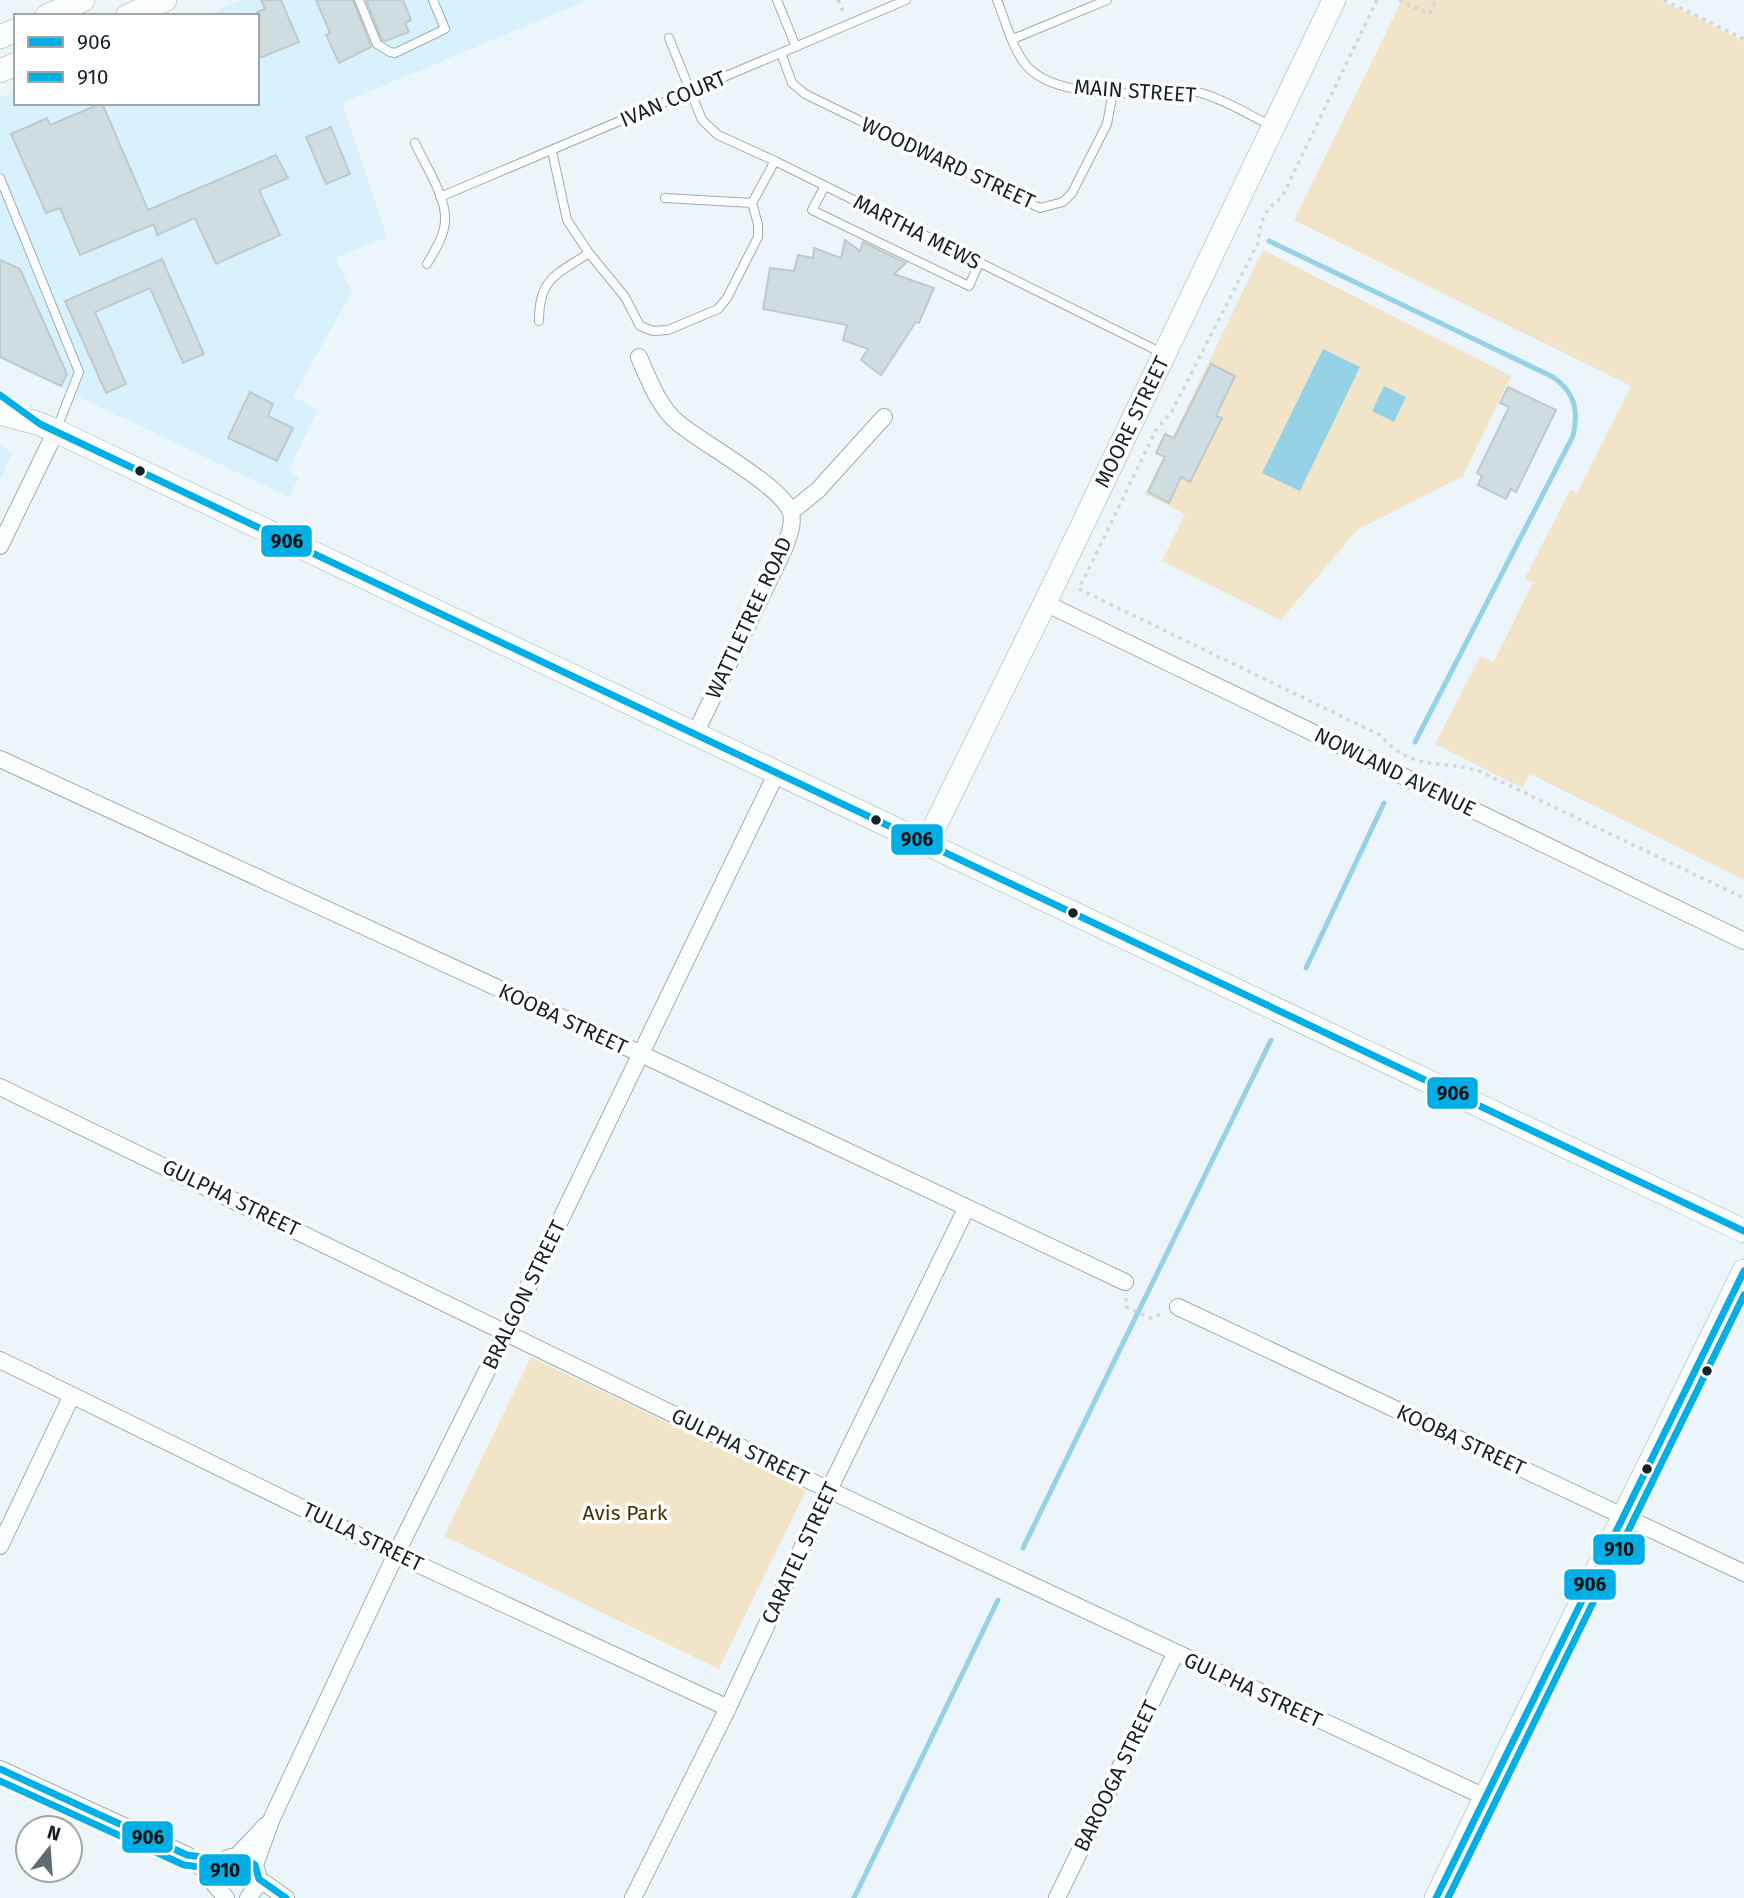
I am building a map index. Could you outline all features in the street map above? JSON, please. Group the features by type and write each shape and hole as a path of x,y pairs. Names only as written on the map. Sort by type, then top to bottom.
{"main road":[{"path":"52,14 83,0"},
{"path":"132,14 164,0"},
{"name":"MOORE STREET","path":"927,842 1045,603 1334,0"},
{"path":"0,395 48,428"},
{"path":"0,413 48,428 1744,1231"},
{"path":"1436,1898 1744,1271"}],"street":[{"name":"WATTLETREE ROAD","path":"639,357 661,402 676,421 770,488 780,496 791,512 790,533 784,549 695,734"},
{"path":"791,512 818,490 884,417"},
{"path":"0,546 48,428"},
{"name":"NOWLAND AVENUE","path":"1045,603 1744,941"},
{"name":"KOOBA STREET","path":"0,759 641,1054 1125,1282"},
{"name":"BRALGON STREET","path":"253,1897 272,1818 396,1554 777,772"},
{"name":"GULPHA STREET","path":"0,1087 829,1490 1485,1797"},
{"name":"CARATEL STREET","path":"634,1898 728,1708 829,1490 966,1209"},
{"name":"KOOBA STREET","path":"1178,1307 1744,1573"},
{"name":"TULLA STREET","path":"0,1360 396,1554 728,1708"},
{"path":"0,1546 72,1395"},
{"name":"BAROOGA STREET","path":"1057,1898 1175,1654"},
{"path":"0,1769 187,1856 244,1857 286,1898"},
{"name":"BRALGON STREET","path":"219,1892 215,1872 272,1818"},
{"path":"187,1856 219,1892"}],"lane":[{"path":"359,0 377,44 390,52 445,29 433,0"},
{"path":"777,0 796,47"},
{"name":"IVAN COURT","path":"440,197 905,0"},
{"name":"MAIN STREET","path":"997,0 1023,62 1035,75 1050,82 1089,91 1148,93 1180,89 1220,101 1273,127"},
{"path":"1013,40 1107,0"},
{"name":"MARTHA MEWS","path":"669,38 702,120 718,135 1164,354"},
{"name":"WOODWARD STREET","path":"781,53 792,83 805,94 1040,208 1063,202 1072,193 1107,124 1112,92"},
{"path":"415,143 440,197 445,217 440,242 428,264"},
{"path":"552,151 567,220 589,253 625,297 640,326 653,331 668,330 718,309 727,298 758,237 758,224 752,203 775,161"},
{"path":"0,178 79,372 48,428"},
{"path":"825,186 812,209 969,286 979,264"},
{"path":"665,198 752,203"},
{"path":"539,321 539,301 543,289 549,281 589,253"}],"path":[{"path":"838,0 845,16"},
{"path":"1377,0 1282,197 1269,206 1263,216 1258,243 1172,411 1156,430 1079,589 1380,735 1391,748 1434,765 1466,767 1479,771 1744,898"},
{"path":"1399,0 1429,14 1436,0"},
{"path":"1664,0 1744,39"},
{"path":"1131,1310 1147,1317"}],"shaded area":[{"path":"242,0 588,0 342,103 387,237 335,258 352,291 293,397 318,409 288,471 299,477 289,497 0,359 0,98 14,93 14,105 259,105 259,14 209,14"},
{"path":"0,445 13,452 0,479"}],"green space":[{"path":"1402,0 1660,0 1744,41 1744,880 1530,774 1522,788 1435,744 1480,656 1494,662 1533,583 1525,578 1570,490 1577,493 1631,386 1294,220"},
{"path":"1263,250 1511,376 1463,476 1357,530 1281,620 1162,561 1185,514 1145,494"},
{"name":"Avis Park","path":"531,1357 806,1490 719,1669 444,1536"}],"water":[{"path":"1323,349 1360,367 1300,491 1262,473"},
{"path":"1384,386 1406,397 1394,422 1372,411"}],"building":[{"path":"261,0 281,0 299,42 259,58 257,12 265,9"},
{"path":"316,0 353,0 371,47 339,63 326,35 330,33"},
{"path":"366,0 403,0 411,20 405,23 409,32 382,40"},
{"path":"103,105 148,210 276,155 288,178 259,190 280,235 216,264 195,218 157,235 154,224 80,255 60,208 46,213 11,134 47,118 50,125"},
{"path":"331,127 350,174 326,184 306,137"},
{"path":"845,240 860,251 863,242 906,263 894,274 934,288 919,323 916,322 881,375 861,360 868,349 843,340 847,325 763,309 770,268 794,271 798,255 813,258 814,248 841,258"},
{"path":"162,259 204,354 183,363 150,288 95,312 126,384 106,393 65,301"},
{"path":"0,260 20,269 67,374 61,386 0,357"},
{"path":"1211,364 1235,376 1216,416 1222,418 1190,482 1181,477 1169,503 1148,492 1165,457 1156,453 1165,434 1174,438"},
{"path":"1508,387 1556,410 1516,492 1511,489 1506,499 1478,485 1482,476 1477,473 1509,407 1500,403"},
{"path":"250,392 273,404 268,416 293,428 277,461 228,438"}],"waterway":[{"path":"1269,241 1553,377 1566,389 1574,403 1576,418 1573,436 1415,742"},
{"path":"1306,968 1384,803"},
{"path":"1023,1548 1271,1040"},
{"path":"854,1898 998,1600"}],"transit line":[{"name":"906","path":"0,395 40,424 1744,1231"},
{"name":"906","path":"1436,1898 1744,1271"},
{"name":"910","path":"1448,1898 1744,1295"},
{"name":"906","path":"0,1769 187,1855 224,1860 244,1857 255,1865 259,1879 286,1898"},
{"name":"910","path":"0,1781 184,1865 224,1870 241,1868 246,1871 249,1882"}]}
